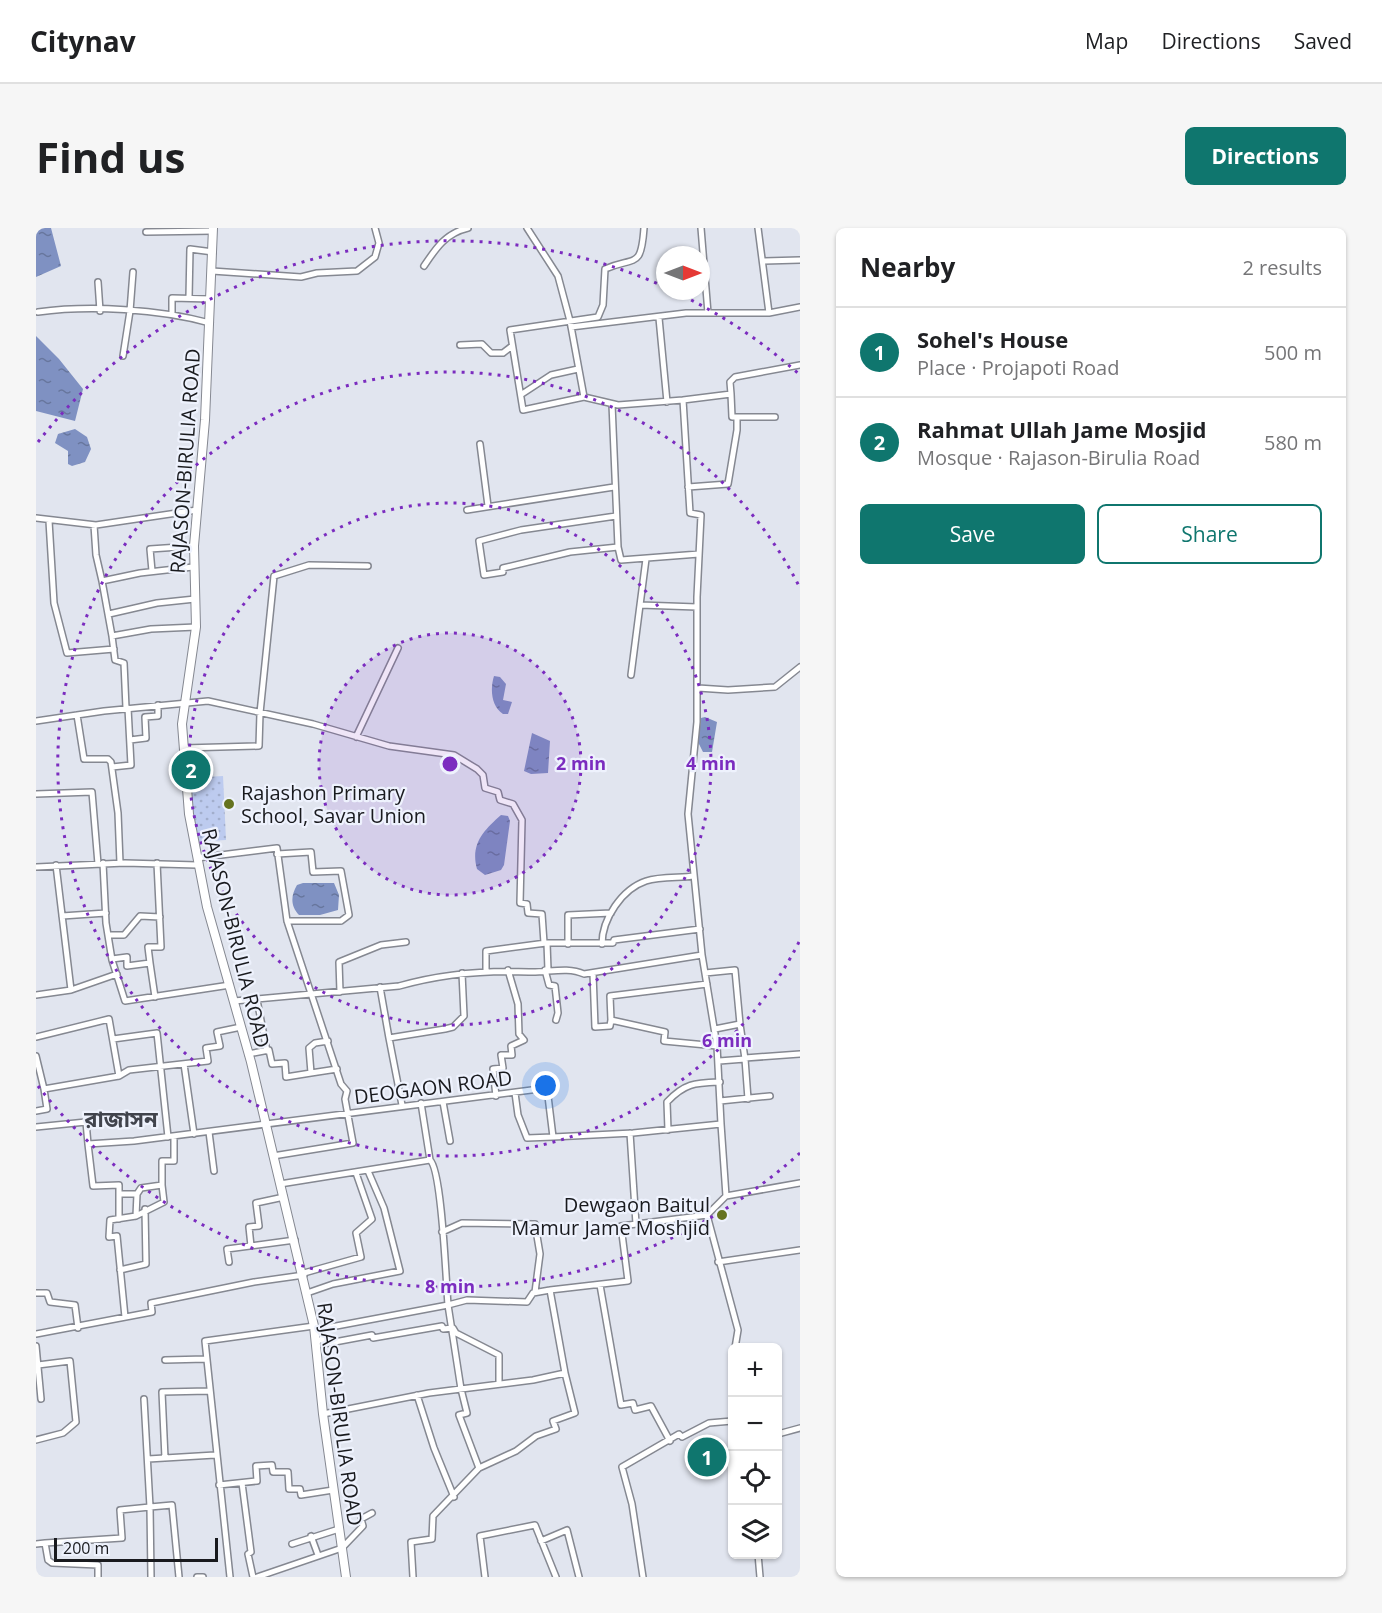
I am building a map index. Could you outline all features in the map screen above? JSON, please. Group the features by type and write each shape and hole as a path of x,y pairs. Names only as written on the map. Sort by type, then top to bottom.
{"street":[{"path":"212,271 301,278 317,273 357,271 375,257 379,243 375,228"},
{"path":"423,266 438,245 455,231 468,228"},
{"path":"527,228 532,240 558,276 571,324 584,397"},
{"path":"571,324 598,317 603,305 605,269 632,263 642,250 644,228"},
{"path":"701,228 708,313"},
{"path":"758,228 769,312"},
{"path":"146,232 213,229"},
{"name":"RAJASON-BIRULIA ROAD","path":"213,229 210,323 193,567 196,627 184,702 184,748 189,814 197,862 304,1274 317,1342 323,1414 346,1577"},
{"path":"189,298 190,249 213,252"},
{"path":"764,261 800,260"},
{"path":"123,356 130,310 132,272"},
{"path":"98,282 100,310"},
{"path":"172,314 172,298 211,299"},
{"path":"731,394 667,402 612,404 584,397 523,410 510,330 708,313 769,312 800,307"},
{"path":"38,312 130,310 172,314 210,323"},
{"path":"659,318 667,402"},
{"path":"459,345 482,344 491,353 503,353 512,346"},
{"path":"775,417 732,417 730,382 735,377 800,364"},
{"path":"522,394 551,375 578,369"},
{"path":"683,400 690,513 701,514 697,597 697,722 688,814 702,956 717,1046 726,1197"},
{"path":"612,404 614,487 621,560 699,554"},
{"path":"688,487 728,484 737,417"},
{"path":"480,444 488,506"},
{"path":"467,510 614,487"},
{"path":"36,518 94,525 197,510"},
{"path":"616,516 521,530 479,541 484,575 503,573 503,568 570,552 618,547"},
{"path":"49,521 54,603 67,653 114,649"},
{"path":"94,525 115,660 124,663 130,740 131,765 112,767"},
{"path":"152,571 150,549 194,546"},
{"path":"631,675 646,558"},
{"path":"184,748 259,746 260,713 274,576 309,565 368,566"},
{"path":"102,582 152,571 193,567"},
{"path":"109,614 157,603 195,599"},
{"path":"640,605 697,607"},
{"path":"112,636 151,629 196,627"},
{"path":"356,737 398,648"},
{"path":"698,688 728,690 775,687 800,667"},
{"path":"36,721 127,708 208,702 322,726 402,749 454,755 477,769 483,775 485,788 498,792 500,800 513,804 522,820 520,903 527,904 528,913 542,914 546,970 549,985 555,986 558,1013 556,1020"},
{"path":"130,740 146,738 145,717 158,716 158,705"},
{"path":"77,715 84,759 108,759 112,767 118,813 120,863"},
{"path":"36,794 92,792 108,934 112,959 125,1001 230,985"},
{"path":"36,867 101,863 197,862 277,848 287,921 341,1084 347,1091 345,1099 353,1143 273,1156"},
{"path":"277,854 311,852 313,872 341,871 349,915 341,921 287,921"},
{"path":"154,997 148,947 161,946 157,863"},
{"path":"56,865 71,990"},
{"path":"602,944 602,931 624,894 645,881 694,876"},
{"path":"62,916 106,913"},
{"path":"568,945 568,915 611,913"},
{"path":"108,934 124,935 140,916 160,917"},
{"path":"486,971 486,951 545,943 568,945 613,943 614,940 700,929"},
{"path":"340,992 339,962 381,945 406,942"},
{"path":"234,1001 340,992 486,971 546,970 593,973 702,956"},
{"path":"112,959 127,957 127,966 150,963"},
{"path":"496,1096 493,1069 503,1068 501,1055 512,1055 511,1046 524,1040 519,1034 518,1004 508,970"},
{"path":"705,973 735,970 745,1058 747,1099"},
{"path":"389,1038 453,1027 464,1016 462,973"},
{"path":"593,973 595,1027 610,1026 610,996 707,984"},
{"path":"36,995 71,990 117,974"},
{"path":"380,987 402,1105"},
{"path":"257,1000 272,1064 285,1063 286,1077 337,1070"},
{"path":"36,1036 109,1019 119,1076"},
{"path":"610,1020 665,1032 664,1041 717,1046"},
{"path":"715,1029 740,1024"},
{"path":"44,1089 119,1076 129,1070 208,1061 206,1048 220,1046 218,1032 241,1028"},
{"path":"113,1039 157,1033 174,1161 162,1161 164,1202 145,1209 136,1216 110,1220 109,1237 117,1236 125,1317"},
{"path":"311,1073 309,1048 315,1043 328,1041"},
{"path":"248,1054 267,1050"},
{"path":"718,1061 800,1054"},
{"path":"36,1056 47,1109 36,1111"},
{"path":"184,1064 194,1134"},
{"path":"668,1130 667,1102 673,1095 690,1083 720,1082"},
{"name":"DEOGAON ROAD","path":"88,1144 194,1134 348,1112 496,1096 547,1088 553,1137"},
{"path":"515,1093 518,1115 527,1138 630,1133 721,1124"},
{"path":"720,1101 770,1096"},
{"path":"443,1102 450,1141"},
{"path":"422,1103 430,1160 435,1164 440,1185 448,1305 467,1413 459,1415 479,1468"},
{"path":"36,1127 86,1122 93,1186 119,1185 119,1219"},
{"path":"209,1132 214,1171"},
{"path":"630,1133 636,1224"},
{"path":"280,1184 430,1160"},
{"path":"307,1293 333,1284 400,1271 384,1208 368,1171"},
{"path":"36,1334 78,1328 152,1312 151,1303 304,1274 361,1257 356,1233 372,1219 356,1173"},
{"path":"535,1292 628,1281 621,1226 707,1215 726,1197 800,1183"},
{"path":"136,1216 137,1194 141,1188 162,1185"},
{"path":"119,1194 137,1194"},
{"path":"250,1246 249,1227 259,1226 256,1203 284,1197"},
{"path":"120,1270 146,1264 145,1209"},
{"path":"707,1215 738,1330 736,1343"},
{"path":"230,1577 215,1455 205,1341 315,1328 467,1300 527,1302 535,1292 540,1254 536,1224 462,1223 442,1232"},
{"path":"229,1262 227,1249 295,1240"},
{"path":"718,1262 800,1250"},
{"path":"600,1285 621,1405 633,1403 635,1410 651,1406 670,1441"},
{"path":"413,1577 411,1542 432,1539 433,1516 454,1497 457,1490 479,1468 516,1451 536,1436 555,1429 553,1421 575,1413 565,1373 550,1290"},
{"path":"36,1293 47,1293 50,1302 75,1305 78,1328"},
{"path":"317,1342 323,1338 324,1344 442,1326 442,1329 453,1328"},
{"path":"453,1328 456,1333 496,1352 499,1383"},
{"path":"36,1346 40,1400"},
{"path":"165,1360 206,1359"},
{"path":"36,1440 63,1433 76,1422 70,1361 38,1365"},
{"path":"323,1414 417,1395 565,1373"},
{"path":"165,1458 162,1392 209,1391"},
{"path":"417,1395 434,1448 454,1497"},
{"path":"144,1399 152,1577"},
{"path":"643,1577 632,1504 622,1467 679,1434 682,1437 709,1423 728,1421"},
{"path":"782,1433 800,1428"},
{"path":"148,1459 215,1455"},
{"path":"219,1485 257,1481 256,1466 273,1465 273,1472 288,1472 289,1489 300,1489 301,1495 333,1490"},
{"path":"242,1483 251,1552 248,1554 255,1577 342,1548 363,1526 361,1519 372,1513"},
{"path":"36,1544 122,1538 120,1510 172,1505 179,1577"},
{"path":"484,1577 480,1536 535,1525 556,1577"},
{"path":"292,1544 339,1528"},
{"path":"541,1541 567,1530 579,1577"},
{"path":"312,1536 318,1555"},
{"path":"45,1543 48,1560 52,1563 98,1565 98,1577"},
{"path":"758,1559 760,1577"},
{"path":"197,1577 203,1577"}],"shaded area":[{"path":"223,776 226,840 192,842 188,778"}],"water":[{"path":"36,228 51,228 61,266 36,277"},
{"path":"36,336 59,359 83,389 75,421 36,411"},
{"path":"75,429 87,437 91,449 85,462 72,466 68,464 68,451 55,443 58,434"},
{"path":"494,676 500,677 506,684 503,700 512,702 508,714 499,711 494,702 492,686"},
{"path":"705,717 717,722 712,752 703,752 698,742 701,718"},
{"path":"532,733 550,741 548,773 531,774 524,771"},
{"path":"501,815 508,816 510,821 504,865 501,870 485,875 477,869 475,852 484,832"},
{"path":"334,883 339,895 338,910 320,915 299,915 294,908 293,897 297,885"}],"place":[{"name":"Rahmat Ullah Jame Mosjid","path":"191,770"},
{"name":"Rajashon Primary School, Savar Union","path":"229,804"},
{"name":"Dewgaon Baitul Mamur Jame Moshjid","path":"722,1215"},
{"name":"Sohel's House","path":"707,1457"}],"district":[{"name":"রাজাসন","path":"121,1118"}]}
